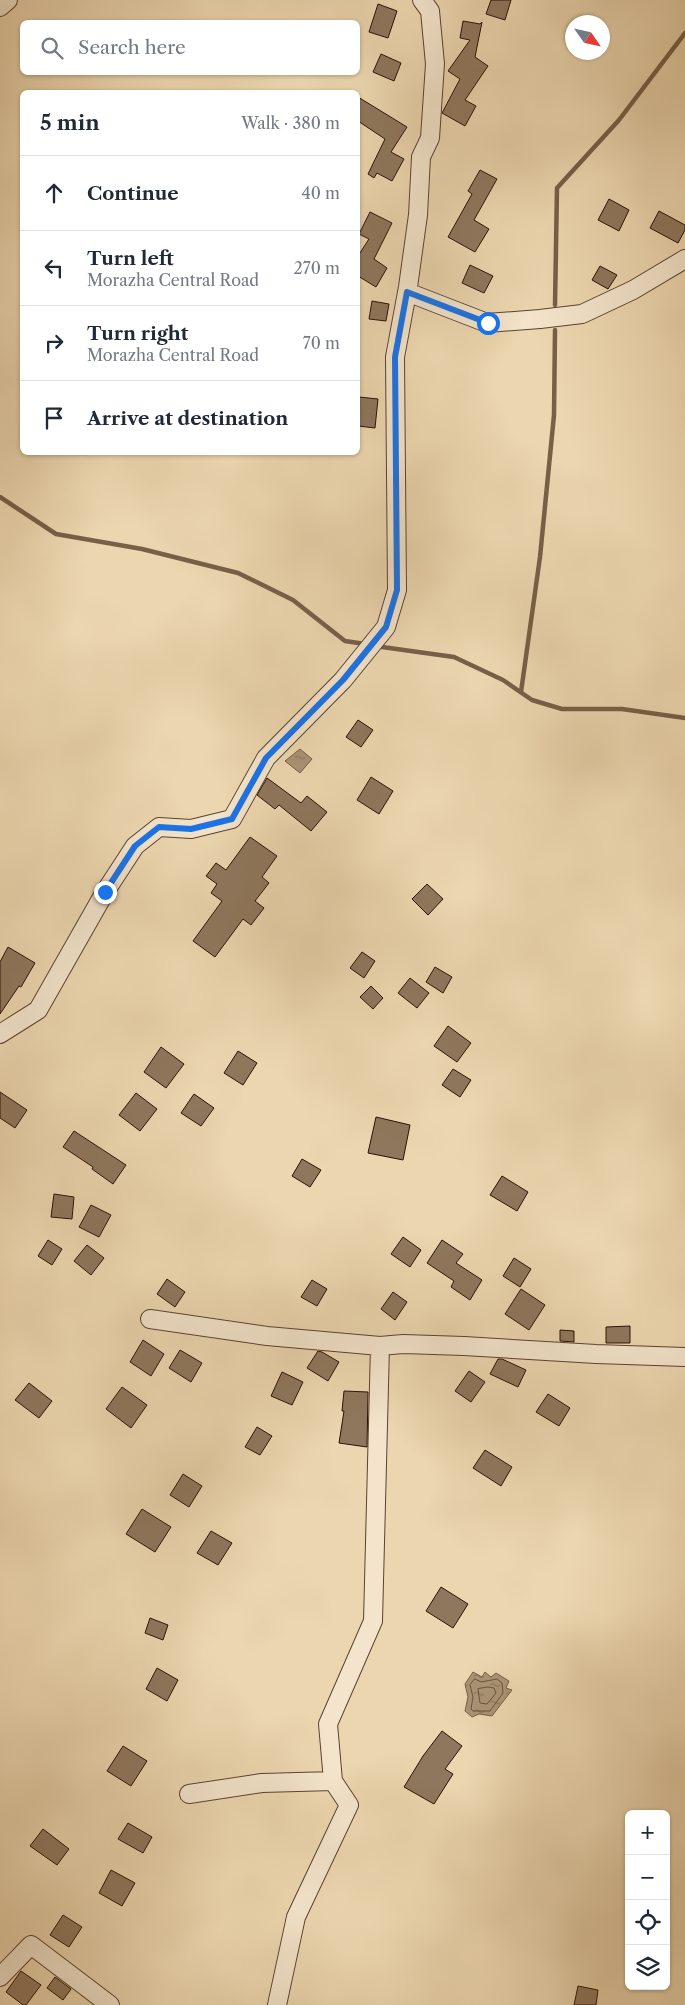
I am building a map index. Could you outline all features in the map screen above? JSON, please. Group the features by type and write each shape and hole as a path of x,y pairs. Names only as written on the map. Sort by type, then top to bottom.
{"street":[{"path":"0,7 8,0"},
{"path":"4,1031 38,1010 105,892 135,846 159,827 191,829 232,819 266,758 343,680 386,627 397,590 395,357 407,292 418,214 421,158 430,138 435,64 430,11 422,0"},
{"path":"407,292 488,323 557,317 582,314 633,290 685,259"},
{"path":"150,1319 267,1336 380,1346 403,1344 464,1346 685,1357"},
{"path":"278,2005 296,1917 349,1805 333,1781 328,1724 373,1621 380,1346"},
{"path":"189,1794 262,1783 333,1781"},
{"path":"0,1977 31,1945 110,2005"}],"water":[{"path":"300,749 312,759 300,773 285,761"},
{"path":"473,1672 482,1677 485,1672 491,1677 496,1673 509,1681 506,1688 512,1690 492,1716 479,1714 472,1717 465,1711 468,1697 465,1684"}],"building":[{"path":"491,0 511,0 505,20 486,14"},
{"path":"378,4 397,11 388,38 369,32"},
{"path":"463,21 480,24 482,22 475,57 488,66 465,100 476,106 465,126 442,113 460,79 448,71 470,40 460,38"},
{"path":"381,54 401,63 394,81 373,72"},
{"path":"360,98 407,127 391,152 404,159 392,181 377,173 374,178 368,174 385,139 360,122"},
{"path":"480,170 497,179 474,220 489,229 475,252 448,237 472,194 468,191"},
{"path":"609,199 629,210 619,231 598,220"},
{"path":"659,211 685,225 685,230 678,243 650,228"},
{"path":"370,212 392,223 374,259 387,268 376,287 360,277 360,253 369,239 360,234"},
{"path":"470,265 493,276 484,293 462,283"},
{"path":"600,266 617,275 608,289 592,280"},
{"path":"372,301 389,304 386,321 369,319"},
{"path":"360,397 378,399 375,428 360,426"},
{"path":"358,720 373,730 361,747 346,737"},
{"path":"371,777 393,791 379,814 357,800"},
{"path":"267,778 301,803 307,796 327,812 311,831 279,805 275,809 257,795"},
{"path":"250,837 277,856 262,877 269,883 255,901 264,908 251,925 243,919 215,957 193,941 222,901 211,893 217,884 206,876 216,863 226,870"},
{"path":"427,884 443,899 428,915 412,899"},
{"path":"8,947 35,963 21,987 19,986 0,1014 0,962"},
{"path":"362,952 375,961 364,978 350,968"},
{"path":"435,967 452,977 443,993 426,982"},
{"path":"410,978 429,993 417,1008 398,993"},
{"path":"371,986 383,998 373,1009 360,997"},
{"path":"448,1026 471,1043 457,1062 434,1046"},
{"path":"161,1047 184,1064 166,1088 144,1072"},
{"path":"238,1051 257,1063 243,1085 224,1073"},
{"path":"453,1069 471,1080 460,1097 442,1085"},
{"path":"0,1092 27,1110 15,1128 0,1118"},
{"path":"136,1093 157,1109 140,1131 119,1115"},
{"path":"194,1094 214,1108 201,1126 181,1113"},
{"path":"376,1117 410,1125 403,1160 368,1153"},
{"path":"74,1131 126,1165 113,1184 92,1169 93,1167 63,1147"},
{"path":"302,1159 321,1170 310,1187 292,1176"},
{"path":"502,1176 528,1192 517,1211 490,1195"},
{"path":"54,1194 74,1197 72,1219 51,1217"},
{"path":"91,1205 111,1215 99,1237 79,1227"},
{"path":"403,1237 421,1250 410,1267 391,1254"},
{"path":"48,1240 62,1249 52,1265 38,1256"},
{"path":"442,1240 463,1254 456,1263 482,1280 470,1300 451,1287 454,1281 427,1263"},
{"path":"87,1245 104,1258 91,1275 74,1261"},
{"path":"514,1258 531,1269 520,1287 503,1276"},
{"path":"167,1279 185,1292 175,1307 157,1294"},
{"path":"312,1280 327,1289 317,1306 301,1297"},
{"path":"521,1289 545,1305 529,1330 505,1314"},
{"path":"393,1292 407,1302 395,1320 381,1309"},
{"path":"630,1326 630,1343 606,1343 606,1327"},
{"path":"560,1330 574,1331 574,1342 560,1341"},
{"path":"143,1340 164,1354 151,1376 130,1362"},
{"path":"180,1350 202,1363 191,1382 169,1368"},
{"path":"318,1351 339,1362 328,1381 307,1368"},
{"path":"498,1359 526,1370 518,1387 490,1374"},
{"path":"469,1371 485,1382 471,1402 455,1391"},
{"path":"282,1372 303,1382 292,1405 271,1396"},
{"path":"29,1383 52,1401 39,1418 15,1400"},
{"path":"122,1387 147,1405 131,1428 106,1409"},
{"path":"344,1391 368,1392 367,1447 339,1443 344,1411 342,1411"},
{"path":"548,1394 570,1408 559,1426 536,1412"},
{"path":"257,1427 272,1436 260,1455 245,1447"},
{"path":"485,1450 512,1467 501,1486 473,1468"},
{"path":"183,1474 202,1486 189,1507 170,1495"},
{"path":"142,1509 171,1527 155,1552 126,1534"},
{"path":"211,1531 232,1543 218,1565 197,1553"},
{"path":"441,1587 468,1604 453,1628 426,1611"},
{"path":"150,1618 168,1625 163,1640 145,1633"},
{"path":"157,1668 178,1680 167,1701 146,1689"},
{"path":"442,1731 462,1746 445,1769 453,1774 434,1804 404,1787 423,1756"},
{"path":"123,1746 147,1761 131,1786 107,1771"},
{"path":"128,1823 152,1837 143,1853 118,1839"},
{"path":"43,1829 69,1849 57,1865 30,1846"},
{"path":"111,1870 135,1883 122,1906 99,1893"},
{"path":"63,1915 82,1927 69,1947 50,1935"},
{"path":"21,1971 41,1985 26,2005 23,2005 6,1992"},
{"path":"55,1977 71,1989 63,2000 47,1988"},
{"path":"578,1986 598,1990 596,2005 574,2005"}],"waterway":[{"path":"555,305 557,188 619,120 685,33"},
{"path":"521,692 540,557 554,415 555,330"},
{"path":"0,497 56,534 142,549 238,573 293,600 345,641 365,644"},
{"path":"375,646 454,657 503,680 532,700 562,709 622,709 685,718"}],"route":[{"path":"105,892 135,846 159,827 191,829 232,819 266,758 298,728 343,680 386,627 397,590 395,357 407,292 488,323"}]}
